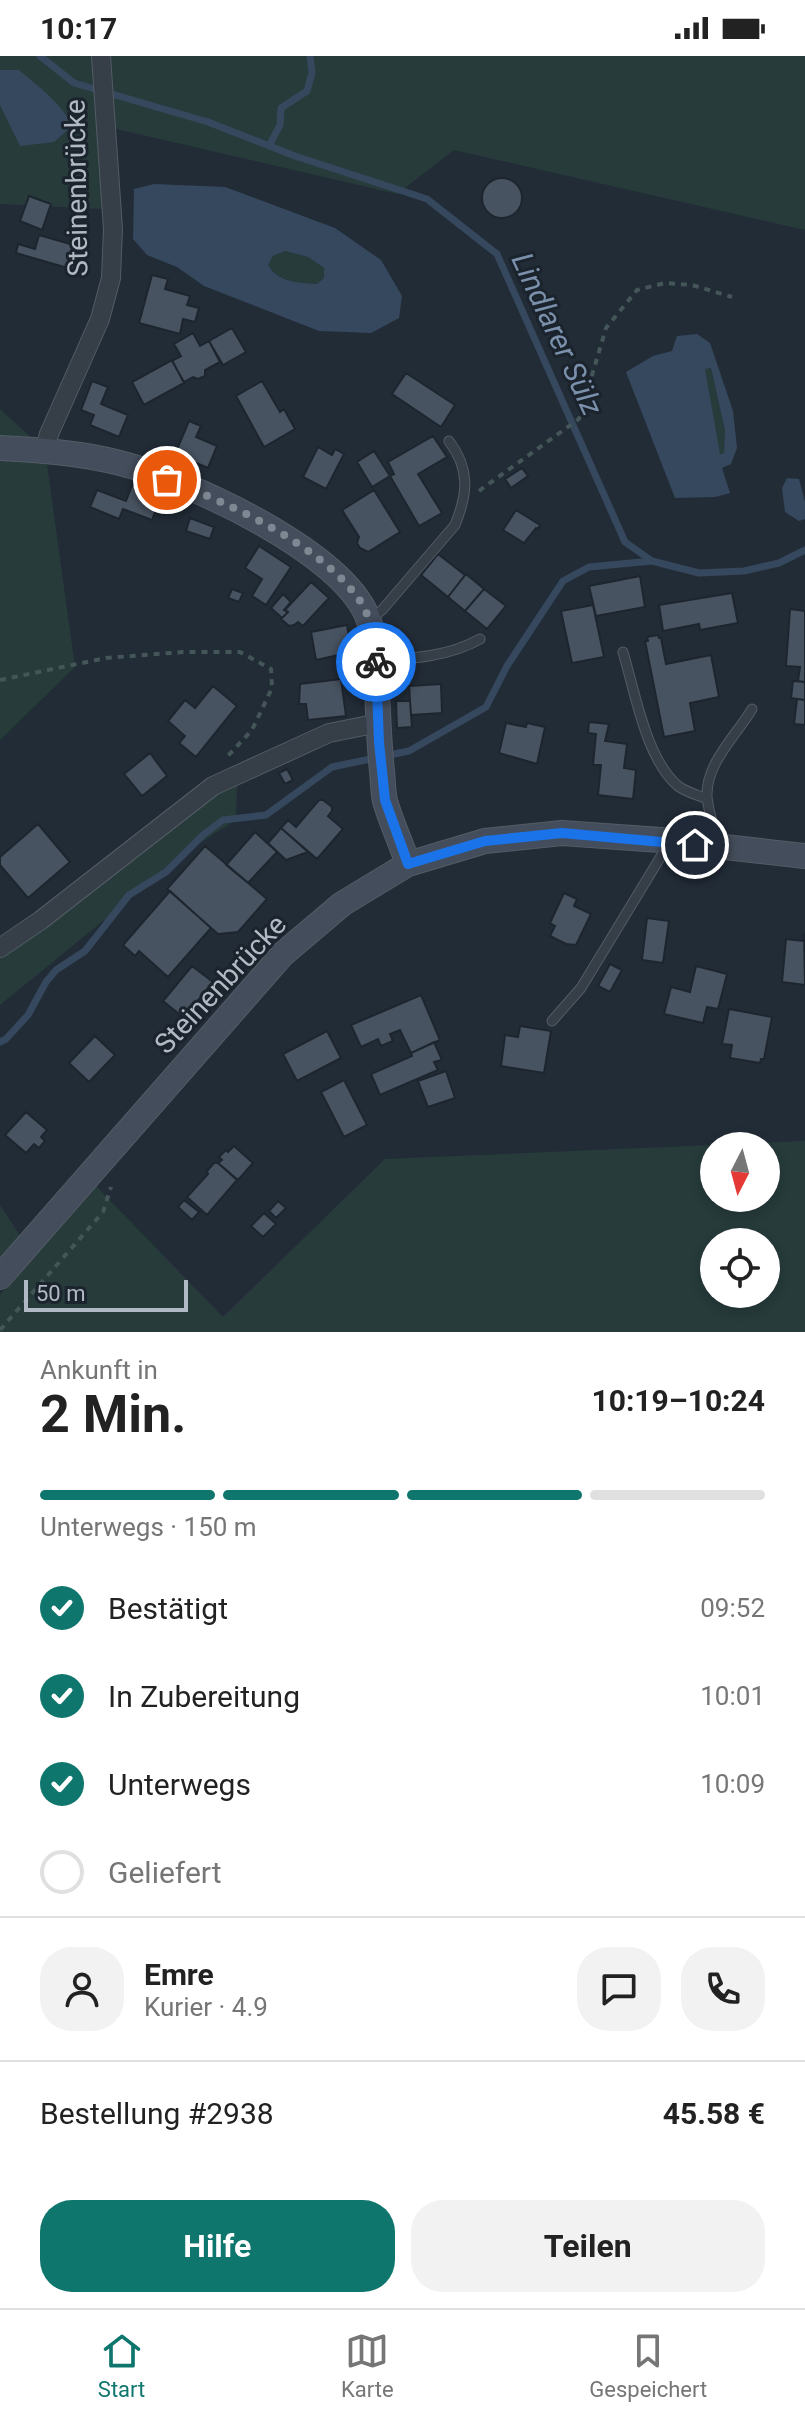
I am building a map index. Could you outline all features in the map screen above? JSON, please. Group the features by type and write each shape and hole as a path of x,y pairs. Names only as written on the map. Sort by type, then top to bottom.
{"main road":[{"path":"0,448 45,450 120,463 191,488 254,518 312,554 341,578 360,600 375,643 385,800 408,864"},
{"name":"Steinenbrücke","path":"0,1277 283,954 342,904 408,864 485,841 562,833 805,856"}],"street":[{"name":"Steinenbrücke","path":"45,450 49,434 100,319 111,278 113,229 102,61"},
{"path":"0,948 41,920 213,786 329,733 379,733"}],"lane":[{"path":"369,620 382,610 455,525 461,509 465,474 459,454 449,441"},
{"path":"376,660 447,652 480,639"},
{"path":"623,652 653,752 664,772 681,789 707,799"},
{"path":"720,848 707,799 709,778 733,734 752,709"},
{"path":"552,1021 581,988 670,841"}],"path":[{"path":"461,509 485,485 579,419 606,328 637,290 665,283 692,285 732,297"},
{"path":"0,680 106,658 183,652 240,652 271,669 272,688 252,730 215,769 213,786"},
{"path":"0,1330 103,1212 113,1181 104,1158"}],"green space":[{"path":"0,56 805,56 805,230 454,150 397,194 108,127 104,209 0,204"},
{"path":"285,251 308,257 324,268 324,278 317,284 310,284 290,280 272,271 268,265 273,256"},
{"path":"711,368 725,432 724,453 719,454 705,369"},
{"path":"0,409 45,450 75,667 0,740"},
{"path":"237,785 236,820 195,846 0,1005 0,956 199,803"},
{"path":"805,1141 805,1332 0,1332 0,1295 95,1185 223,1317 385,1159 700,1146 700,1212 780,1212 780,1142"},
{"path":"0,1205 27,1246 0,1276"}],"water":[{"path":"0,70 19,70 57,104 71,127 54,142 20,146 0,105"},
{"path":"154,184 225,187 335,228 381,260 402,296 399,318 371,333 319,331 204,286 177,267 147,255 133,239 134,189","holes":["285,251 308,257 324,268 324,278 317,284 283,278 268,265 273,256"]},
{"path":"697,334 710,343 733,411 737,448 731,464 722,468 730,493 715,497 675,498 626,372 653,356 672,351 677,336","holes":["711,368 725,431 724,453 720,454 705,369"]},
{"path":"787,478 799,479 805,502 805,519 799,521 785,512 782,488"}],"building":[{"path":"502,178 516,184 522,198 516,212 502,218 488,212 482,198 488,184"},
{"path":"29,196 51,204 42,230 20,221"},
{"path":"39,235 84,248 78,271 16,253 18,244 35,249"},
{"path":"152,275 168,279 165,289 190,296 187,305 199,308 195,322 183,319 180,334 139,323"},
{"path":"232,328 246,352 223,365 209,341"},
{"path":"193,333 200,346 209,341 220,362 205,370 205,376 184,382 172,361 181,356 174,344"},
{"path":"172,360 184,383 144,405 132,382"},
{"path":"406,373 455,405 441,427 392,394"},
{"path":"92,381 108,387 101,404 128,415 119,437 90,425 94,415 81,410"},
{"path":"262,381 280,412 284,409 295,429 264,447 236,396"},
{"path":"189,421 201,426 196,437 217,446 208,468 175,454"},
{"path":"433,436 447,457 418,474 442,513 419,526 390,476 394,474 388,462"},
{"path":"318,447 332,455 335,449 344,454 326,489 303,477"},
{"path":"374,451 390,476 372,487 357,462"},
{"path":"522,468 528,476 511,488 505,479"},
{"path":"132,485 161,497 152,520 123,509 119,519 90,507 97,490 126,501"},
{"path":"374,490 400,532 368,552 360,548 357,543 359,537 342,510"},
{"path":"516,510 540,525 524,543 503,530"},
{"path":"190,518 214,527 210,539 186,531"},
{"path":"259,546 291,567 266,605 252,596 262,579 245,568"},
{"path":"438,554 465,575 448,597 421,575"},
{"path":"466,574 484,589 465,611 448,597"},
{"path":"640,576 645,607 596,616 589,586"},
{"path":"311,582 329,598 303,626 298,622 289,626 281,619 288,612 285,610"},
{"path":"232,589 243,593 239,602 228,598"},
{"path":"484,589 506,606 487,629 465,611"},
{"path":"732,593 738,623 700,630 699,624 663,631 659,605"},
{"path":"283,594 291,602 282,618 271,608"},
{"path":"593,605 604,657 572,663 561,611"},
{"path":"790,609 805,611 805,682 798,681 800,667 786,666"},
{"path":"347,625 352,652 316,660 311,632"},
{"path":"658,635 666,664 711,655 719,697 690,703 695,731 664,737 645,641 648,641 647,637"},
{"path":"341,679 346,716 308,720 306,704 299,704 300,684"},
{"path":"793,681 805,682 805,700 791,698"},
{"path":"441,684 442,713 411,715 409,686"},
{"path":"213,686 237,706 196,757 179,743 185,736 168,721 185,700 195,708"},
{"path":"797,699 805,700 805,725 794,724"},
{"path":"396,701 410,701 412,727 397,728"},
{"path":"589,722 609,724 605,741 627,744 624,768 636,770 633,799 598,795 601,765 593,765 596,734 588,733"},
{"path":"506,723 545,727 537,764 499,753"},
{"path":"150,753 167,776 142,796 124,774"},
{"path":"287,769 293,780 285,784 279,773"},
{"path":"319,800 332,807 328,816 343,829 317,859 281,828 288,820 296,827"},
{"path":"38,824 70,862 28,898 0,865 0,857"},
{"path":"281,828 308,852 286,860 268,843"},
{"path":"255,832 277,852 248,883 226,865"},
{"path":"205,846 267,899 238,932 218,934 167,889"},
{"path":"170,891 211,928 168,977 139,951 135,956 123,945"},
{"path":"564,893 577,899 574,906 591,914 576,945 550,936 555,926 550,923"},
{"path":"647,918 669,921 663,963 642,960"},
{"path":"804,933 805,985 782,982 786,939 803,941"},
{"path":"610,964 622,970 610,992 598,986"},
{"path":"192,966 213,982 184,1018 163,1001"},
{"path":"696,966 727,974 718,1009 707,1007 703,1023 664,1014 671,987 690,992"},
{"path":"421,995 440,1040 411,1053 400,1030 390,1034 393,1041 381,1046 378,1039 361,1047 351,1025"},
{"path":"729,1009 772,1017 764,1059 760,1063 730,1058 732,1045 722,1044"},
{"path":"520,1026 551,1031 544,1073 501,1066 505,1035 518,1037"},
{"path":"327,1031 341,1058 297,1081 283,1054"},
{"path":"95,1036 115,1055 89,1082 69,1063"},
{"path":"434,1042 442,1060 434,1062 438,1070 380,1095 371,1074 412,1056 411,1053"},
{"path":"446,1071 455,1098 428,1107 418,1081"},
{"path":"344,1080 367,1125 344,1137 321,1092"},
{"path":"26,1112 47,1130 41,1137 45,1141 39,1148 34,1144 26,1153 5,1135"},
{"path":"234,1146 253,1163 238,1180 218,1163 222,1160 219,1157"},
{"path":"214,1163 237,1180 207,1215 187,1197"},
{"path":"184,1200 199,1212 192,1220 178,1207"},
{"path":"278,1201 286,1208 276,1218 269,1211"},
{"path":"264,1213 276,1224 263,1237 251,1226"}],"waterway":[{"name":"Lindlarer Sülz","path":"40,56 74,83 208,122 295,156 427,199 497,254 625,542 652,561 699,573 744,571 779,563 805,550"},
{"path":"269,146 280,125 281,108 307,91 312,73 310,56"},
{"path":"0,1042 28,1015 56,970 85,951 129,895 166,872 223,820 266,815 332,767 409,751 486,707 507,666 563,581 589,567 652,561"}],"way so far":[{"path":"167,480 254,518 312,554 341,578 360,600 369,620 376,662"}],"route":[{"path":"376,662 385,800 408,864 485,841 562,833 695,845"}]}
